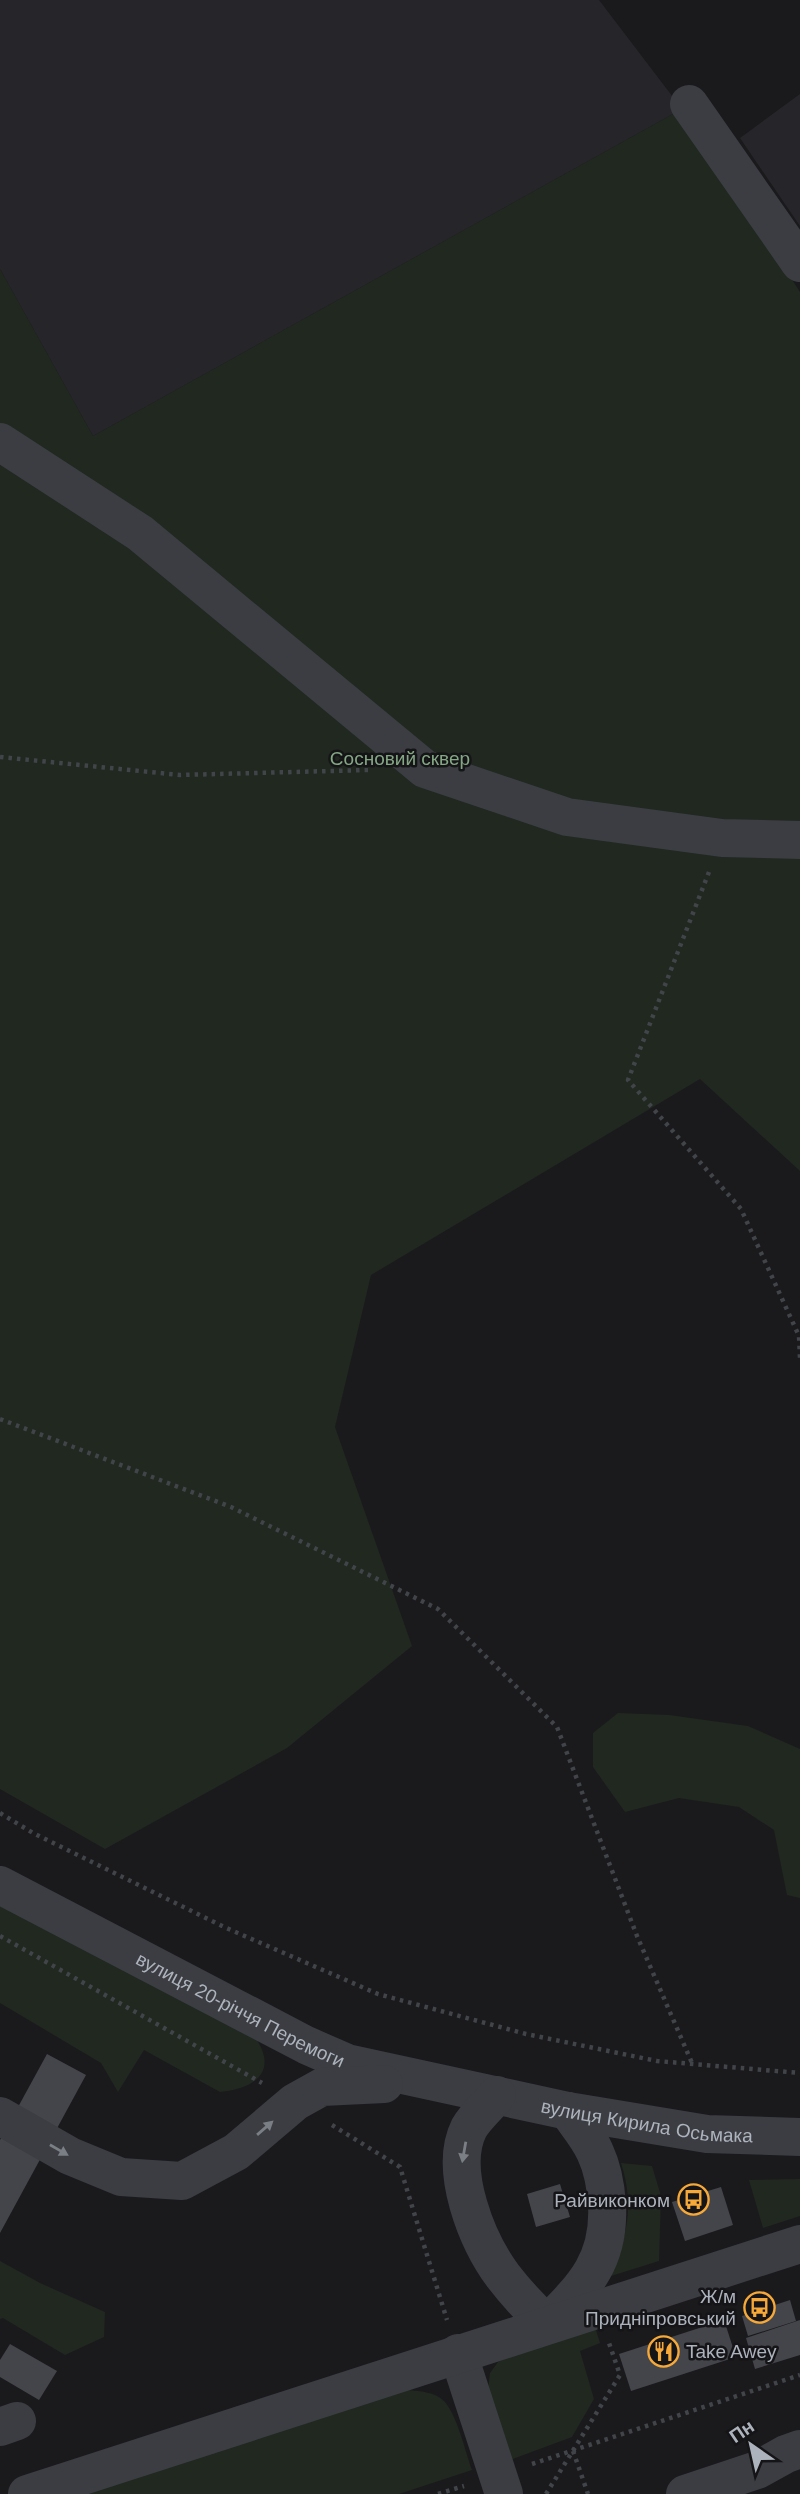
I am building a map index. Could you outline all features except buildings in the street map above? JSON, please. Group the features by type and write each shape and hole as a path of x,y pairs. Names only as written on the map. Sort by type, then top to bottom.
{"street":[{"path":"689,104 800,264"},
{"path":"0,442 140,533 425,769 567,817 722,838 800,840"},
{"name":"вулиця 20-річчя Перемоги","path":"0,1885 306,2045 347,2063 497,2095"},
{"path":"0,2116 70,2157 121,2177 182,2181 236,2152 295,2102 322,2087 430,2082"},
{"path":"497,2095 470,2128 461,2157 463,2186 476,2227 501,2274 547,2324"},
{"name":"вулиця Кирила Осьмака","path":"497,2095 568,2111 707,2134 800,2137"},
{"path":"547,2324 578,2294 602,2255 608,2225 606,2188 595,2152 568,2111"},
{"path":"27,2494 800,2244"},
{"path":"458,2353 500,2484"},
{"path":"685,2494 757,2470 800,2449"}],"path":[{"path":"0,757 180,775 425,769"},
{"path":"722,838 628,1080 741,1209 799,1336 800,1358"},
{"path":"0,1419 231,1507 438,1609 557,1727 637,1937 692,2063"},
{"path":"0,1814 33,1833 224,1927 378,1994 526,2034 657,2061 800,2073"},
{"path":"546,2494 620,2375 607,2337"},
{"path":"439,2494 500,2484 573,2451 800,2375"},
{"path":"573,2451 588,2494"}],"shaded area":[{"path":"0,0 599,0 682,109 93,436 0,269"},
{"path":"800,94 800,226 740,138"}],"green space":[{"name":"Сосновий сквер","path":"682,109 800,292 800,1171 700,1079 371,1275 335,1427 412,1646 287,1748 105,1849 0,1789 0,269 93,436"},
{"path":"618,1713 669,1715 748,1726 800,1749 800,1898 787,1895 774,1830 739,1807 679,1798 625,1812 593,1767 593,1733"},
{"path":"0,1905 257,2040 265,2062 263,2071 251,2083 220,2092 144,2050 118,2092 101,2063 0,2003"},
{"path":"621,2163 652,2166 661,2196 659,2261 611,2276 627,2220 628,2193"},
{"path":"800,2179 800,2216 763,2228 749,2180"},
{"path":"0,2261 40,2283 105,2312 104,2337 65,2355 3,2318 0,2319"},
{"path":"595,2327 600,2343 580,2351 594,2399 572,2437 507,2461 487,2399 490,2373 498,2362 518,2351"},
{"path":"408,2390 433,2394 445,2402 457,2426 472,2470 399,2494 82,2494"}],"place":[{"name":"Райвиконком","path":"693,2200"},
{"name":"Ж/м Придніпровський","path":"759,2307"},
{"name":"Take Awey","path":"663,2351"}]}
